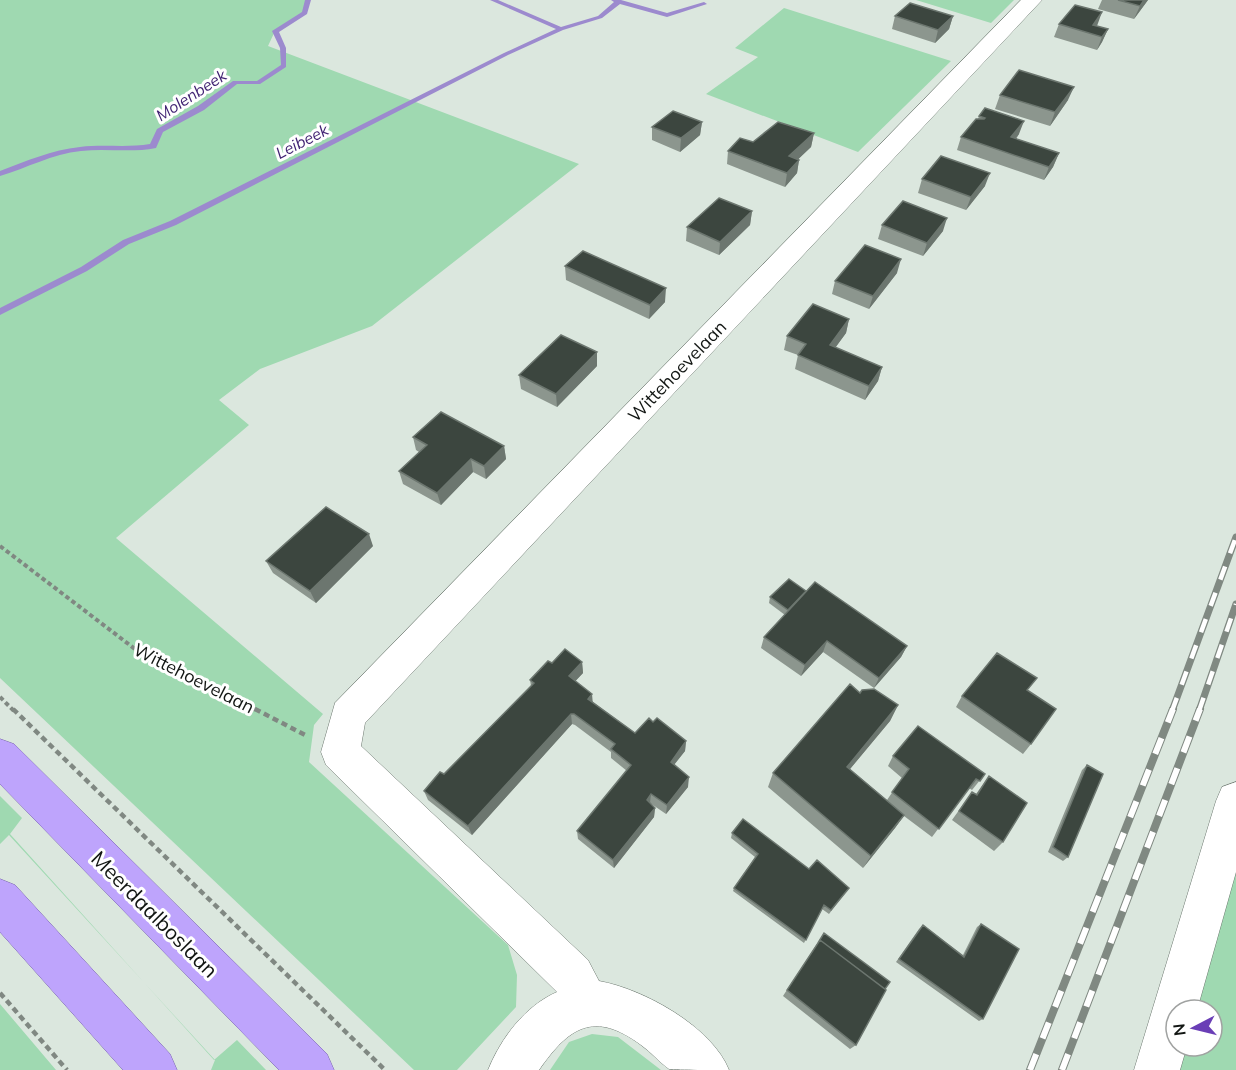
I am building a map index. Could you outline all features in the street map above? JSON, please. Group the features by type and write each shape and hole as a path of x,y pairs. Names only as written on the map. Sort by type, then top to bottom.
{"highway":[{"name":"Meerdaalboslaan","path":"0,757 311,1070"},
{"path":"0,900 154,1070"}],"street":[{"name":"Wittehoevelaan","path":"340,753 348,716 1032,0"},
{"path":"340,753 572,976 587,1002"},
{"path":"1157,1070 1236,801"},
{"path":"511,1070 536,1036 559,1014 587,1002 620,1006 650,1023 706,1070"}],"path":[{"name":"Wittehoevelaan","path":"0,546 135,649 340,753"},
{"path":"0,697 386,1070"},
{"path":"0,993 67,1070"}],"green space":[{"path":"0,0 308,0 306,13 275,31 268,46 579,164 372,326 260,369 219,400 249,425 116,538 323,714 314,725 309,762 508,945 517,975 516,1007 457,1070 414,1070 0,678"},
{"path":"916,0 1014,0 991,23"},
{"path":"784,8 951,61 858,152 706,94 758,57 735,48"},
{"path":"0,796 22,818 10,834 144,982 9,835 0,844"},
{"path":"1236,855 1236,1070 1178,1070 1181,1058 1224,1058 1224,998 1196,998"},
{"path":"144,982 215,1060 214,1060"},
{"path":"0,1004 56,1070 0,1070"},
{"path":"592,1034 618,1037 661,1070 550,1070 569,1042"},
{"path":"237,1040 266,1070 211,1070 215,1060"}],"building":[{"path":"1118,0 1144,0 1140,6"},
{"path":"910,3 953,16 938,30 895,16"},
{"path":"1075,5 1102,12 1093,25 1108,29 1102,37 1059,24"},
{"path":"1019,70 1074,87 1055,112 1000,95"},
{"path":"985,108 1024,121 1011,137 1059,153 1049,167 961,137 976,119 985,118 979,116"},
{"path":"673,111 702,122 681,138 652,127"},
{"path":"778,122 814,133 789,156 799,160 787,173 728,151 740,138 753,142"},
{"path":"941,156 990,173 971,197 922,179"},
{"path":"719,198 752,211 720,242 687,227"},
{"path":"903,201 947,218 927,243 882,225"},
{"path":"865,245 901,259 873,296 835,281"},
{"path":"583,251 666,288 650,305 565,266"},
{"path":"813,304 849,319 830,345 882,367 869,386 798,355 806,344 787,336"},
{"path":"561,335 597,352 556,394 519,375"},
{"path":"441,412 504,446 484,466 471,459 437,493 399,471 427,445 413,437"},
{"path":"326,507 369,534 310,591 266,561"},
{"path":"789,579 806,591 788,610 770,597"},
{"path":"815,582 907,646 879,678 827,641 805,665 764,637"},
{"path":"565,649 582,662 569,676 592,694 588,699 635,733 649,718 653,722 657,718 686,741 671,762 689,777 667,805 651,794 647,800 655,808 613,860 577,831 631,765 611,749 615,744 574,714 571,714 468,826 424,791 440,772 444,774 534,683 530,680 548,661 552,663"},
{"path":"997,653 1037,678 1027,690 1056,709 1031,744 962,696"},
{"path":"850,684 860,693 862,690 874,689 898,705 847,767 904,815 871,856 773,773"},
{"path":"918,726 985,774 980,781 976,779 939,829 892,792 909,769 893,756"},
{"path":"1087,765 1103,774 1068,857 1053,847"},
{"path":"989,776 1027,803 1003,842 959,811 972,792 977,795"},
{"path":"743,819 809,869 817,860 849,888 831,910 824,905 806,940 734,888 758,854 732,833"},
{"path":"981,924 1019,949 983,1019 899,959 923,925 964,957"},
{"path":"824,933 890,982 885,989 820,940 818,943"},
{"path":"820,940 886,990 856,1045 787,990"}],"waterway":[{"name":"Molenbeek","path":"0,174 57,153 93,148 153,146 160,131 201,108 235,82 258,83 284,66 283,48 275,31 305,13 308,0"},
{"path":"493,0 561,29"},
{"name":"Leibeek","path":"614,0 619,1"},
{"name":"Leibeek","path":"561,29 600,17 619,1"},
{"path":"619,1 667,15 704,4"},
{"name":"Leibeek","path":"0,312 84,269 126,242 173,223 506,54 561,29"}],"railway":[{"path":"1172,711 1236,537"},
{"path":"1199,711 1236,604"},
{"path":"1030,1070 1173,709"},
{"path":"1062,1070 1200,709"}]}
